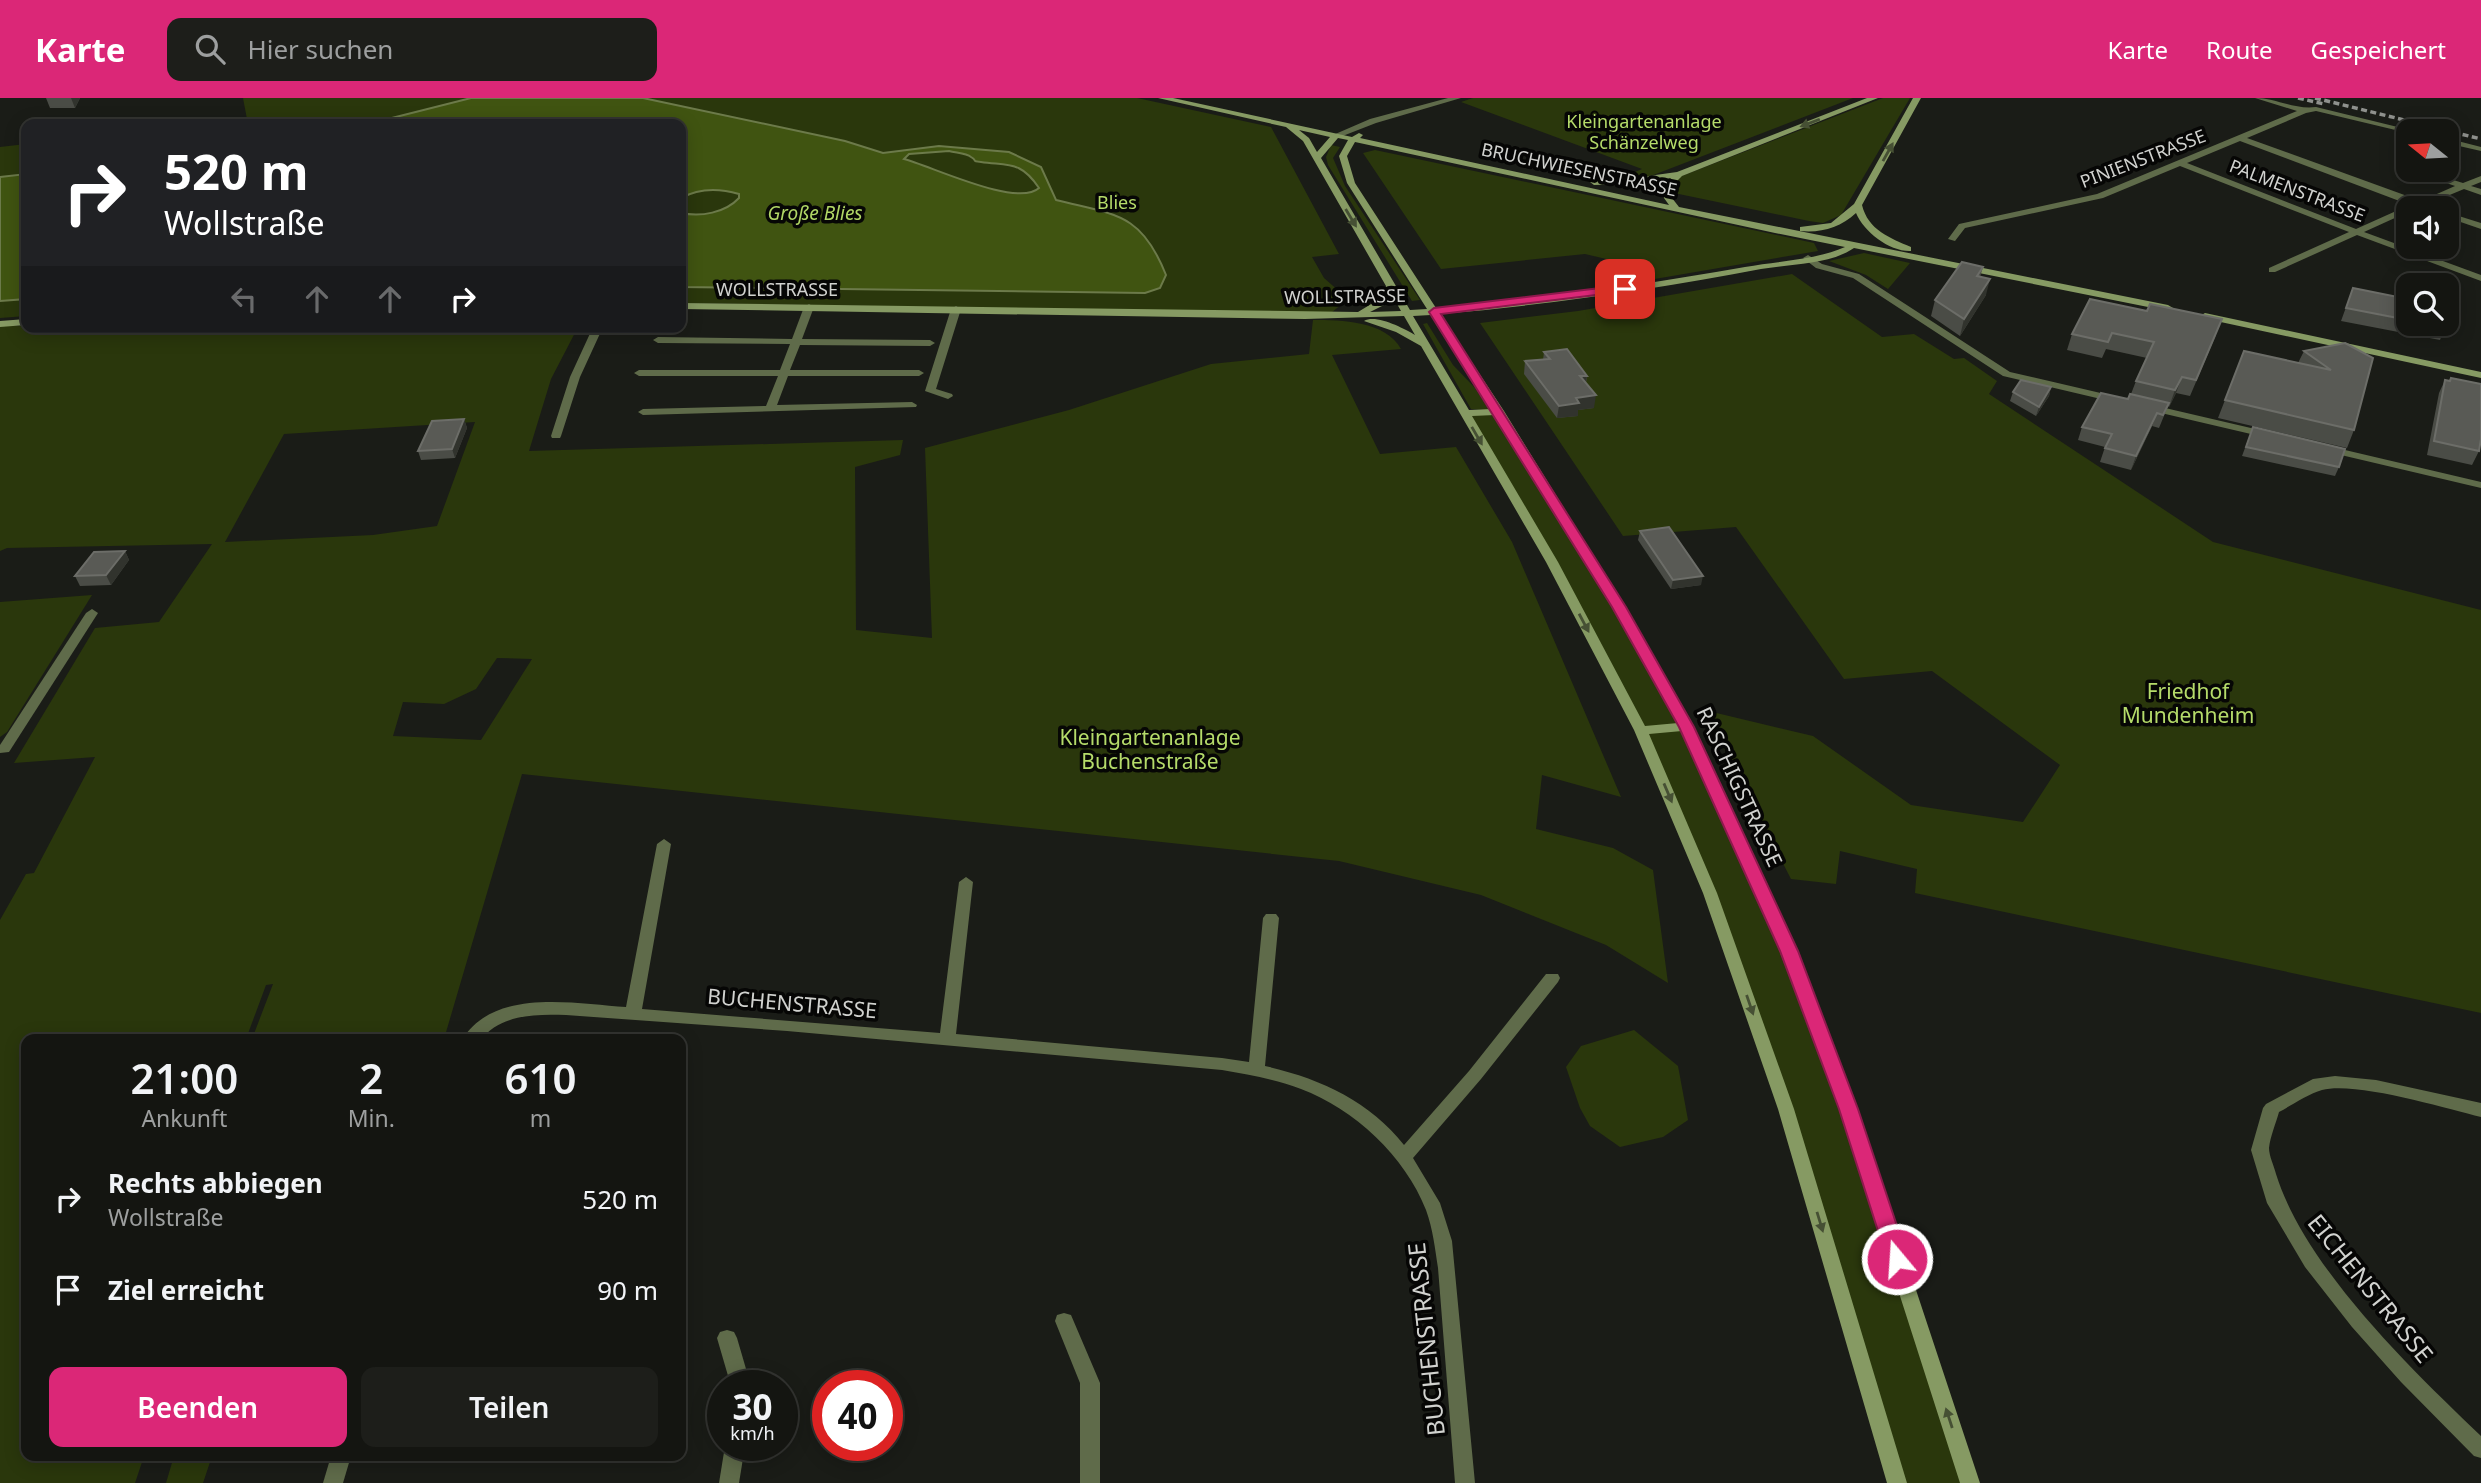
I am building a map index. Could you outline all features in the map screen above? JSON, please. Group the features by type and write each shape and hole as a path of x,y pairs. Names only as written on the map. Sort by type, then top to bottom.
{"street":[{"name":"BRUCHWIESENSTRASSE","path":"1162,98 1288,125 1594,182 2182,311"},
{"name":"BRUCHWIESENSTRASSE","path":"1185,98 1340,134"},
{"path":"1316,159 1327,144 1340,134 1457,98"},
{"path":"1594,182 1643,180 1679,174 1874,98"},
{"path":"1760,225 1816,229 1843,222 1858,205 1917,98"},
{"path":"2259,98 2304,111 2316,109 2396,128"},
{"name":"PINIENSTRASSE","path":"1952,240 1962,226 2099,196 2304,111"},
{"path":"1356,137 1383,124 1385,119"},
{"path":"1288,125 1306,140 1552,562 1641,730 1710,893 1786,1109 1897,1483"},
{"name":"BRUCHWIESENSTRASSE","path":"1356,137 1853,245 1953,266 1989,270"},
{"name":"RASCHIGSTRASSE","path":"1356,137 1344,148 1342,165 1351,183 1499,411 1619,607 1687,727 1764,892 1830,1060 1970,1483"},
{"path":"2240,138 2398,196"},
{"path":"2459,143 2481,149"},
{"name":"PALMENSTRASSE","path":"2181,163 2291,208 2481,278"},
{"path":"1675,207 1668,198 1666,188 1679,174"},
{"path":"2441,196 2481,179"},
{"path":"2449,182 2481,192"},
{"path":"1858,205 1862,222 1908,249"},
{"path":"2272,270 2396,214"},
{"path":"2459,218 2481,226"},
{"name":"WOLLSTRASSE","path":"686,306 1343,316 1407,314 1651,285 1808,258 1848,250 1853,245"},
{"path":"1808,258 1819,266 1856,276 2007,374 2127,402"},
{"path":"1343,316 1381,304 1389,296 1391,286"},
{"path":"770,409 809,307"},
{"path":"948,396 930,391 956,309"},
{"path":"2195,314 2481,375"},
{"path":"1343,316 1389,326 1425,345"},
{"path":"0,324 21,322"},
{"path":"556,436 575,377 595,333"},
{"path":"658,341 930,343"},
{"path":"639,373 919,373"},
{"path":"643,412 912,405"},
{"path":"2141,405 2274,436"},
{"path":"1464,414 1499,411"},
{"path":"2314,446 2481,485"},
{"path":"0,749 4,749 92,613"},
{"path":"1641,730 1687,727"},
{"path":"633,1014 664,844"},
{"path":"947,1039 966,881"},
{"path":"1257,1068 1271,918"},
{"path":"1404,1157 1468,1084 1552,978"},
{"name":"BUCHENSTRASSE","path":"475,1034 506,1014 538,1007 947,1039 1257,1068 1284,1074 1309,1084 1361,1111 1382,1130 1404,1157 1436,1212 1443,1238 1465,1483"},
{"name":"EICHENSTRASSE","path":"2481,1110 2398,1092 2320,1083 2293,1093 2271,1106 2261,1129 2258,1152 2278,1212 2321,1273 2429,1401 2481,1449"},
{"path":"1065,1321 1090,1383 1090,1483"},
{"path":"727,1338 736,1370"},
{"path":"334,1483 340,1461"},
{"path":"729,1483 733,1461"}],"green space":[{"name":"Blies","path":"243,98 1137,98 1271,127 1339,254 1312,257 1324,278 1348,299 1331,313 686,303 686,119 247,119"},
{"name":"Kleingartenanlage Schänzelweg","path":"1473,98 1853,98 1630,184 1616,180 1642,169 1461,102"},
{"path":"1883,98 1910,98 1841,215 1823,223 1674,193 1679,177"},
{"path":"21,145 21,316 0,318 0,147"},
{"path":"1331,145 1340,147 1333,158 1345,186 1420,300 1412,301 1328,165 1326,157"},
{"path":"1375,150 1814,243 1818,251 1643,281 1619,262 1585,254 1441,269 1363,153"},
{"path":"1864,253 1910,263 1888,289 1866,275 1829,261"},
{"name":"Friedhof Mundenheim","path":"1792,274 1882,337 1914,334 1954,359 1964,358 1997,381 1989,394 2213,542 2481,610 2481,1013 1915,893 1917,869 1840,851 1836,884 1791,879 1704,710 1813,736 1911,805 2023,822 2060,765 1932,671 1844,679 1736,527 1623,536 1480,323 1578,311"},
{"name":"Kleingartenanlage Buchenstraße","path":"1313,320 1362,324 1385,333 1401,349 1332,355 1380,454 1456,447 1512,542 1621,797 1542,775 1536,829 1613,848 1653,870 1668,983 1606,945 1481,895 1339,861 522,774 445,1034 254,1034 273,984 266,985 248,1034 21,1034 21,1461 142,1461 135,1483 0,1483 0,920 26,874 34,873 95,757 14,763 95,628 159,622 212,544 7,548 0,551 0,326 21,326 21,333 575,333 551,379 529,451 903,440 900,455 855,467 856,630 932,638 925,448 1069,410 1211,364 1309,354","holes":["475,422 437,526 373,535 225,542 284,434","497,658 532,659 481,740 393,736 403,702 444,704 476,689"]},
{"path":"1427,323 1453,365 1475,388 1489,410 1471,409 1423,324"},
{"path":"1499,411 1687,727 1789,951 1970,1483 1897,1483 1786,1109 1641,730 1464,414"},
{"path":"92,595 7,732 0,737 0,602"},
{"path":"1634,1030 1678,1066 1688,1120 1663,1137 1620,1147 1590,1126 1580,1108 1566,1067 1581,1046"},
{"path":"173,1461 210,1461 203,1483 166,1483"}],"water":[{"name":"Große Blies","path":"471,98 643,98 845,141 883,153 939,146 1009,152 1041,167 1056,200 1110,214 1136,228 1157,254 1166,275 1160,288 1145,293 686,287 686,213 704,214 720,210 739,198 739,194 724,191 695,192 686,196 686,119 388,119","holes":["949,151 966,155 976,161 1014,166 1033,179 1039,188 1028,193 1012,193 973,184 904,159 909,154"]},
{"path":"21,175 21,299 0,301 0,177"}],"building":[{"path":"1962,262 1983,267 1977,276 1990,279 1964,319 1935,300"},
{"path":"2353,288 2396,297 2396,318 2346,308"},
{"path":"2090,299 2147,311 2150,304 2222,319 2196,380 2182,377 2175,390 2136,381 2154,342 2112,333 2108,342 2072,334"},
{"path":"2345,343 2373,358 2354,430 2225,400 2244,351 2331,370 2304,351"},
{"path":"1567,349 1587,376 1580,376 1596,395 1576,398 1579,403 1559,406 1525,361 1550,359 1544,352"},
{"path":"2451,378 2481,384 2479,451 2434,441 2445,380 2450,381"},
{"path":"2021,380 2051,387 2039,407 2013,392"},
{"path":"2101,393 2128,399 2130,394 2169,403 2163,415 2157,413 2136,456 2105,448 2112,434 2082,427"},
{"path":"464,419 452,449 418,451 432,421"},
{"path":"2253,427 2345,449 2339,467 2246,447"},
{"path":"1669,527 1703,576 1673,580 1640,531"},
{"path":"125,551 106,575 75,576 94,552"}],"railway":[{"path":"2298,98 2324,104"},
{"path":"2315,98 2481,139"}],"route":[{"path":"1625,289 1434,312 1512,432 1619,607 1687,727 1789,951 1848,1109 1897,1259"}]}
